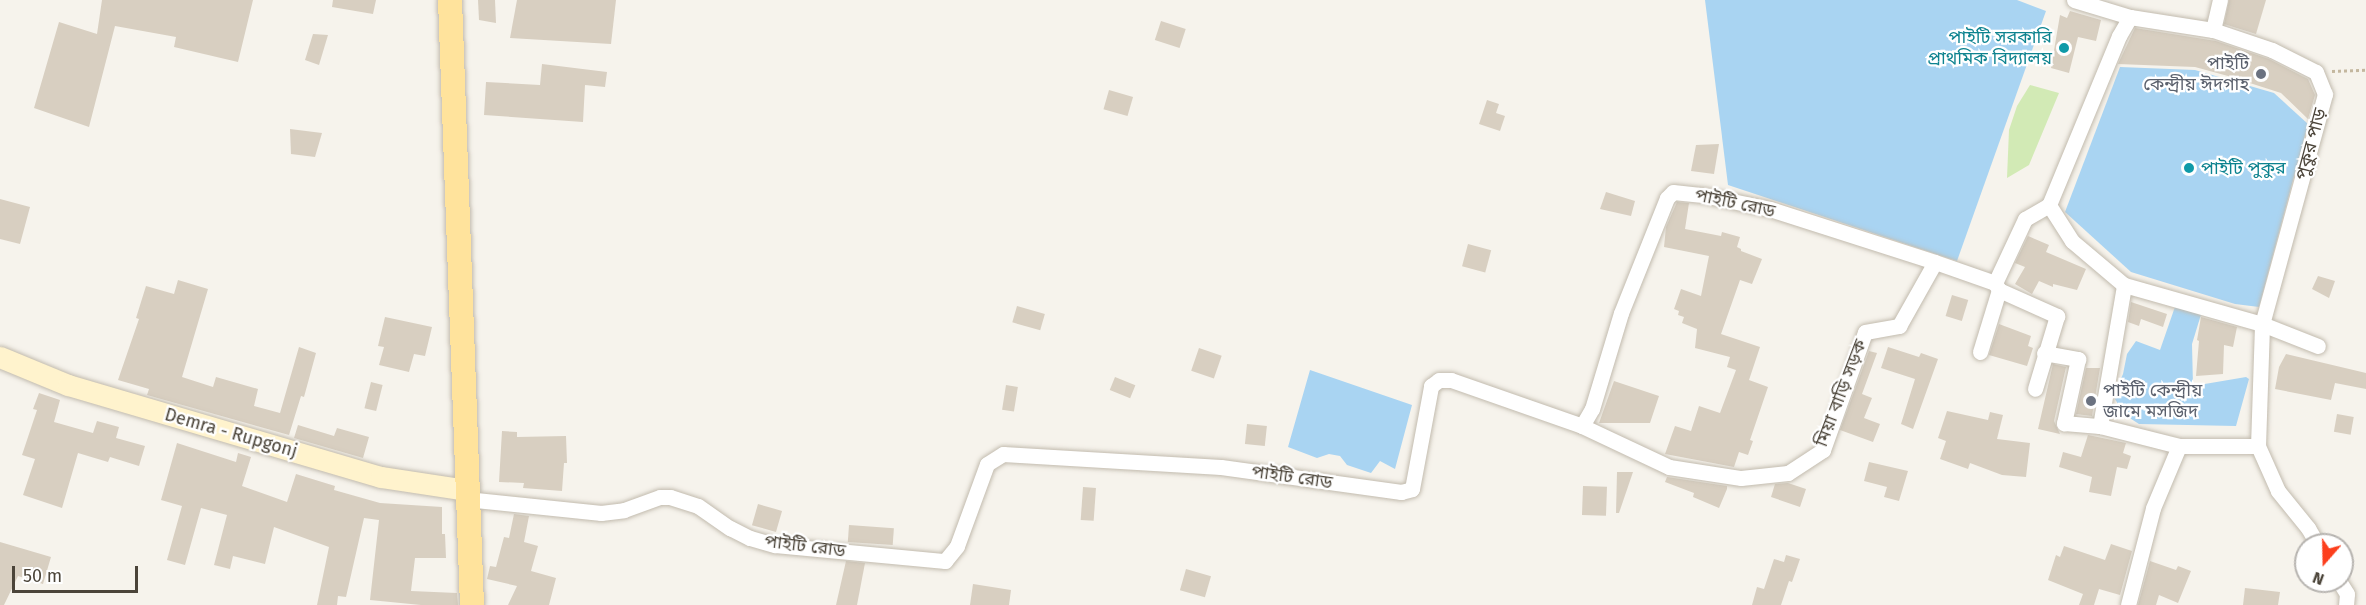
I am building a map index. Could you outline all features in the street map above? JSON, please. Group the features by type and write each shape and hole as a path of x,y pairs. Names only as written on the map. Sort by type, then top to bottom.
{"main road":[{"path":"450,0 466,494 472,605"}],"street":[{"path":"2074,0 2130,17 2213,30 2272,50 2316,72"},
{"path":"2213,30 2220,0"},
{"path":"1980,352 1997,286 2025,219 2049,206 2119,36 2130,17"},
{"name":"পুকুর পাড়","path":"2258,446 2262,324 2325,94 2316,72"},
{"name":"পাইটি রোড","path":"466,494 601,513 624,510 660,497 670,497 698,506 730,528 750,538 775,544 945,561 957,546 987,464 1003,454 1221,467 1401,492 1412,489 1431,386 1439,380 1451,380 1582,426 1592,409 1621,313 1667,198 1674,192 1703,195 1770,209 1935,262"},
{"path":"2049,206 2072,241 2124,285 2262,324 2318,346"},
{"path":"1935,262 1997,286 2057,316 2034,389"},
{"name":"মিয়া বাড়ি সড়ক","path":"1582,426 1669,467 1742,478 1788,473 1823,450 1865,332 1899,326 1935,262"},
{"path":"2100,426 2124,285"},
{"path":"2044,353 2078,359 2064,423 2100,426 2179,446 2258,446 2278,491 2311,533"},
{"name":"Demra - Rupgonj","path":"0,357 69,386 370,474 466,494"},
{"path":"2128,605 2153,508 2179,446"}],"path":[{"path":"2316,72 2366,70"}],"green space":[{"path":"2030,85 2059,93 2029,165 2007,178 2009,130 2017,106"}],"water":[{"path":"1705,0 2017,0 2046,11 1957,261 1728,185"},
{"name":"পাইটি পুকুর","path":"2120,67 2195,70 2274,93 2308,124 2259,307 2235,304 2131,272 2065,212"},
{"path":"2177,301 2203,308 2192,344 2193,386 2246,377 2249,379 2236,426 2139,424 2125,415 2113,396 2123,374 2127,354 2136,341 2160,350"},
{"path":"1310,370 1412,405 1395,469 1380,461 1371,473 1347,465 1340,456 1329,454 1317,458 1288,447"}],"building":[{"path":"102,0 253,0 238,62 174,47 176,37 115,26 89,127 34,108 59,22 97,34"},
{"path":"333,0 376,0 373,14 332,7"},
{"path":"478,0 495,0 496,23 479,20"},
{"path":"517,0 616,0 611,44 510,38"},
{"path":"2229,0 2266,0 2256,34 2224,24"},
{"name":"পাইটি সরকারি প্রাথমিক বিদ্যালয়","path":"2070,11 2101,20 2096,41 2078,37 2069,73 2051,68 2060,15 2067,18"},
{"path":"1161,21 1186,29 1180,48 1155,40"},
{"name":"পাইটি কেন্দ্রীয় ঈদগাহ","path":"2135,28 2216,41 2269,59 2308,79 2315,95 2308,119 2281,93 2228,76 2195,67 2118,64"},
{"path":"313,34 328,35 319,65 305,60"},
{"path":"542,64 607,72 605,87 585,85 583,122 484,115 486,82 540,85"},
{"path":"1109,90 1133,97 1128,116 1103,109"},
{"path":"1487,100 1499,104 1496,113 1505,116 1500,131 1479,124"},
{"path":"290,129 322,133 315,157 291,154"},
{"path":"1719,144 1714,174 1691,171 1696,145"},
{"path":"1606,192 1635,201 1631,216 1600,209"},
{"path":"0,199 30,207 20,244 0,239"},
{"path":"1677,202 1689,203 1685,229 1721,236 1722,232 1740,237 1737,247 1741,251 1762,259 1752,284 1740,280 1721,334 1760,347 1749,380 1768,387 1750,440 1753,441 1748,455 1739,452 1734,467 1665,454 1675,426 1691,431 1699,406 1720,413 1736,370 1727,367 1730,357 1695,348 1697,329 1682,323 1684,317 1678,315 1679,311 1674,309 1681,289 1701,296 1709,256 1664,247 1666,227"},
{"path":"2028,236 2049,245 2046,252 2086,269 2077,290 2053,284 2053,287 2039,281 2032,294 2015,284 2025,267 2015,263"},
{"path":"1468,244 1491,250 1485,272 1462,266"},
{"path":"2318,276 2335,281 2329,298 2312,289"},
{"path":"178,280 208,289 182,377 213,387 216,377 258,389 254,406 280,413 299,347 316,353 304,397 301,396 289,435 147,395 149,389 118,380 139,319 136,318 146,286 174,294"},
{"path":"1952,295 1968,300 1962,321 1946,316"},
{"path":"2131,302 2167,314 2163,327 2141,319 2139,326 2128,322"},
{"path":"1017,306 1045,314 1040,330 1012,322"},
{"path":"385,317 432,327 425,356 414,354 409,372 379,365 384,347 378,346"},
{"path":"2201,317 2237,327 2233,347 2224,345 2223,374 2196,376 2199,341 2197,340"},
{"path":"1999,324 2031,336 2028,346 2033,348 2027,366 1989,355"},
{"path":"1888,347 1919,357 1921,353 1938,359 1913,429 1901,424 1915,379 1881,368"},
{"path":"1199,348 1222,356 1214,379 1191,371"},
{"path":"1869,351 1877,353 1862,394 1872,398 1864,418 1880,424 1873,442 1840,430"},
{"path":"2286,354 2366,373 2366,389 2335,383 2331,400 2275,389 2279,367"},
{"path":"2053,364 2066,367 2054,421 2060,434 2038,429"},
{"path":"2086,368 2100,368 2092,416 2076,414"},
{"path":"1115,377 1135,385 1130,398 1110,390"},
{"path":"1614,381 1659,396 1650,423 1599,423"},
{"path":"371,382 383,385 376,411 364,408"},
{"path":"1006,385 1018,387 1014,412 1002,410"},
{"path":"39,393 60,400 54,422 93,433 97,421 119,427 116,438 145,446 139,466 110,457 108,462 78,453 62,508 23,495 35,459 22,455 37,410 33,409"},
{"path":"1947,411 1988,420 1990,412 2003,415 1997,439 2030,443 2026,477 2002,475 1970,463 1968,469 1940,459 1946,441 1938,438"},
{"path":"2337,414 2354,417 2351,435 2334,432"},
{"path":"1247,424 1267,426 1265,446 1245,444"},
{"path":"298,425 334,436 337,428 369,437 363,458 294,438"},
{"path":"502,431 517,432 517,437 566,436 567,463 564,463 562,491 523,488 524,483 499,482"},
{"path":"2088,435 2126,443 2123,453 2131,456 2127,469 2117,467 2111,496 2089,492 2092,477 2059,467 2063,452 2081,457"},
{"path":"177,443 236,462 238,453 251,457 242,486 287,502 296,474 335,486 334,490 380,503 442,507 442,534 445,534 446,558 415,558 411,591 457,593 458,605 421,605 370,600 379,520 364,518 346,597 338,596 337,605 317,605 329,547 274,527 265,564 233,556 230,569 214,565 227,515 201,508 185,565 167,560 182,506 161,500"},
{"path":"1869,462 1908,471 1899,501 1884,497 1887,487 1864,481"},
{"path":"1617,472 1633,472 1619,513 1616,513"},
{"path":"1667,477 1727,486 1727,489 1719,508 1693,497 1694,493 1665,482"},
{"path":"1788,483 1806,489 1800,507 1771,497 1775,484"},
{"path":"1583,486 1607,487 1606,516 1582,515"},
{"path":"1083,487 1096,488 1094,521 1081,520"},
{"path":"758,504 782,511 776,532 752,525"},
{"path":"514,514 529,516 524,542 538,546 531,571 556,578 549,605 508,605 517,586 487,579 490,566 496,567 504,537 509,538"},
{"path":"849,525 894,528 893,545 848,542"},
{"path":"0,542 51,557 43,584 18,576 4,605 0,605"},
{"path":"2111,544 2132,551 2120,595 2099,589 2094,605 2079,605 2083,594 2048,580 2056,555 2060,557 2064,546 2105,560"},
{"path":"1786,555 1800,559 1781,605 1752,605 1757,587 1764,589 1774,559 1784,562"},
{"path":"846,561 865,563 857,605 836,605"},
{"path":"2150,561 2176,570 2178,566 2191,571 2178,603 2159,595 2156,605 2138,605"},
{"path":"1186,569 1211,576 1205,597 1180,590"},
{"path":"973,584 1011,590 1009,605 970,605"},
{"path":"2245,588 2280,592 2278,605 2243,605"}],"place":[{"name":"পাইটি সরকারি প্রাথমিক বিদ্যালয়","path":"2064,48"},
{"name":"পাইটি কেন্দ্রীয় ঈদগাহ","path":"2261,74"},
{"name":"পাইটি পুকুর","path":"2189,168"},
{"name":"পাইটি কেন্দ্রীয় জামে মসজিদ","path":"2091,401"}]}
